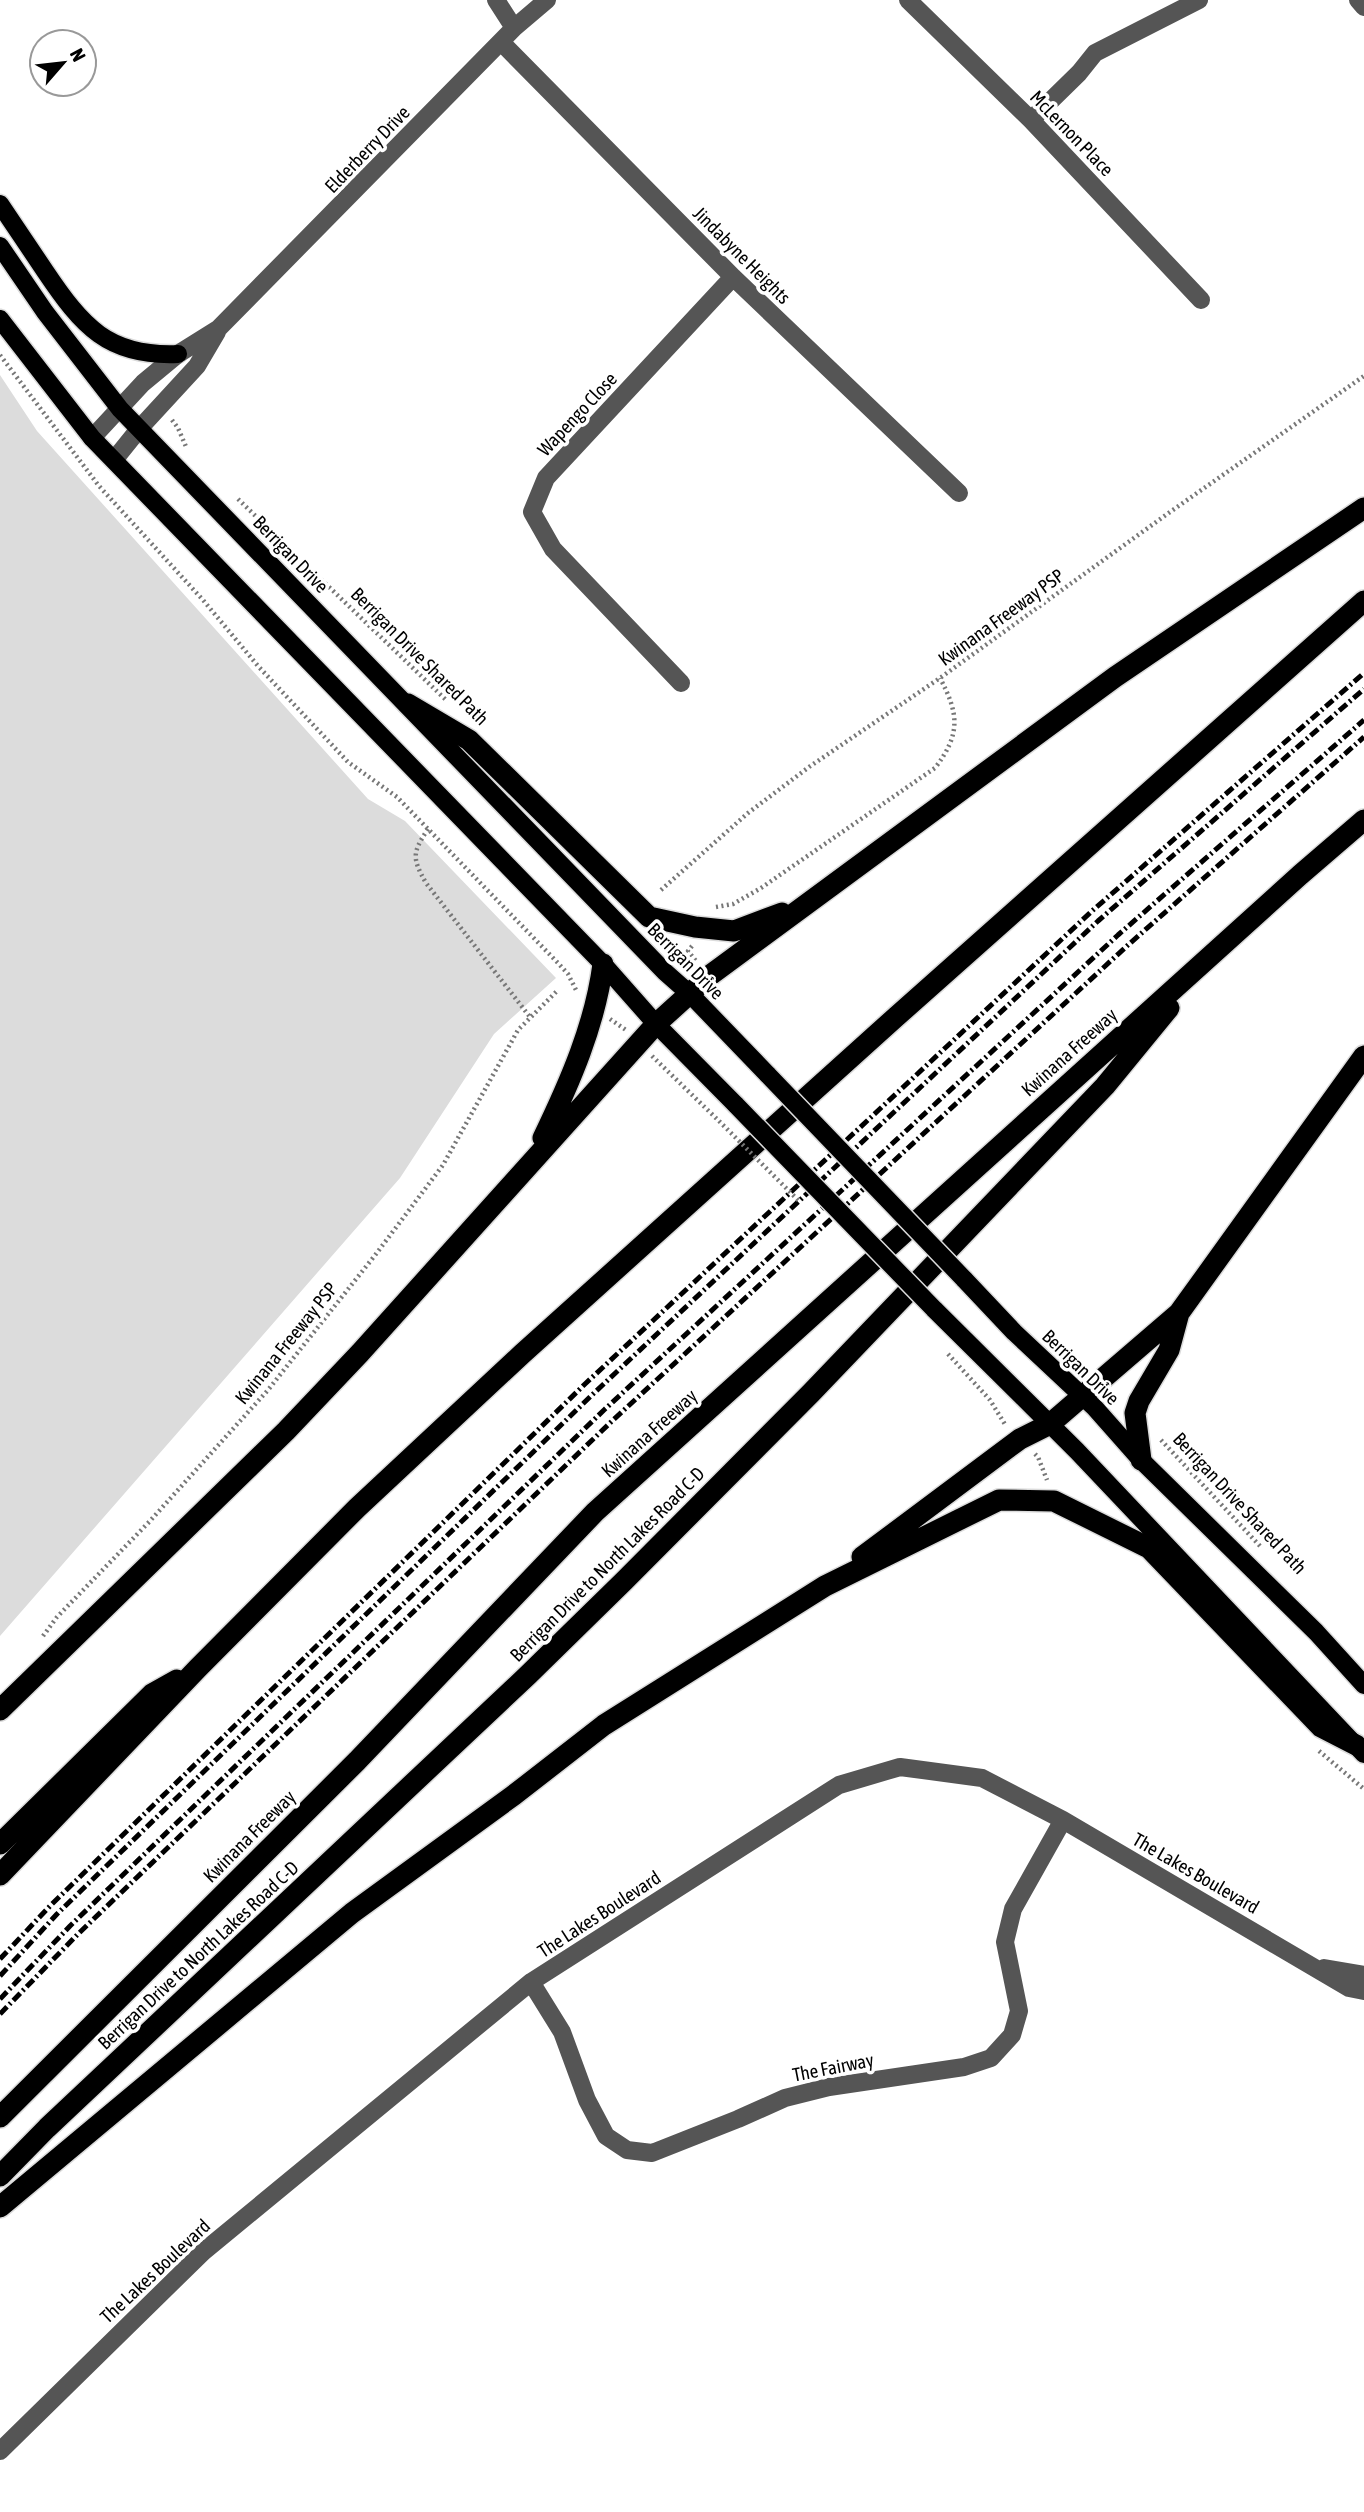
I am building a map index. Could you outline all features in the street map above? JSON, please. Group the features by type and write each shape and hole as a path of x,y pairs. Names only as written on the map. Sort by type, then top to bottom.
{"highway":[{"path":"0,1710 286,1431 360,1353 656,1024 709,976 1115,677 1364,508"},
{"path":"0,1875 198,1668 357,1508 522,1354 1036,890 1364,601"},
{"path":"408,704 469,740 649,917 695,918 734,931 804,905"},
{"name":"Kwinana Freeway","path":"0,2117 357,1761 595,1512 1213,953 1364,820"},
{"name":"Berrigan Drive to North Lakes Road C-D","path":"0,2176 47,2128 528,1675 802,1403 1105,1086 1213,953"},
{"path":"533,1159 563,1097 596,1011 603,964"},
{"path":"825,1586 909,1519 1020,1439 1050,1424 1179,1313 1364,1056"},
{"path":"1141,1460 1135,1413 1139,1401 1169,1350 1179,1313"},
{"path":"0,2207 352,1913 514,1795 604,1725 825,1586 999,1500 1054,1501 1149,1548 1321,1727 1360,1749"},
{"path":"0,1844 152,1694 198,1668"}],"main road":[{"path":"0,204 72,310 88,327 136,352 153,355 178,354"},
{"name":"Berrigan Drive","path":"0,246 45,312 120,409 691,995 1014,1332 1096,1408 1141,1460 1315,1632 1364,1685"},
{"path":"0,319 92,438 603,964 656,1024 1050,1424 1360,1749"}],"street":[{"path":"496,0 514,28"},
{"name":"Elderberry Drive","path":"92,438 143,383 178,354 218,329 514,28 547,0"},
{"name":"McLernon Place","path":"908,0 1031,120 1201,300"},
{"path":"1031,120 1079,73 1095,53 1199,0"},
{"path":"1358,0 1364,7"},
{"name":"Jindabyne Heights","path":"501,42 733,277 959,492"},
{"name":"Wapengo Close","path":"681,683 553,549 532,512 546,478 733,277"},
{"name":"Elderberry Drive","path":"114,460 197,366 218,329"},
{"name":"The Lakes Boulevard","path":"0,2451 203,2252 531,1982 839,1786 900,1767 982,1778 1063,1820 1349,1988 1364,1991"},
{"name":"The Fairway","path":"531,1982 562,2032 587,2100 606,2136 628,2150 652,2152 785,2098 829,2087 964,2067 991,2058 1012,2035 1019,2011 1005,1942 1013,1909 1063,1820"},
{"name":"The Lakes Boulevard","path":"1317,1967 1364,1975"}],"path":[{"path":"0,355 99,486 203,600 258,666 348,762 397,797 428,828 558,963 571,980 579,1001 622,1026 719,1121"},
{"name":"Kwinana Freeway PSP","path":"661,890 748,813 809,767 940,678 1364,376"},
{"path":"161,405 178,428 187,451"},
{"name":"Berrigan Drive Shared Path","path":"228,490 400,653 448,703"},
{"path":"709,976 688,951 695,943 695,918 733,904 761,888 935,768 952,741 955,722 952,700 940,678"},
{"path":"428,828 417,845 414,856 421,875 530,1017"},
{"name":"Kwinana Freeway PSP","path":"36,1645 57,1617 268,1390 443,1165 517,1030 557,991"},
{"path":"946,1352 990,1399 1005,1426 1038,1457"},
{"path":"1062,1352 1078,1359 1101,1382"},
{"name":"Berrigan Drive Shared Path","path":"1158,1436 1268,1555"}],"shaded area":[{"path":"0,375 37,431 368,799 405,821 556,978 494,1034 400,1178 0,1636"}],"railway":[{"path":"0,1959 50,1906 585,1384 1092,911 1364,673"},
{"path":"0,1976 57,1914 593,1394 1098,921 1364,689"},
{"path":"0,1999 70,1926 604,1410 1118,935 1364,720"},
{"path":"0,2014 78,1934 611,1422 1128,945 1364,737"}]}
